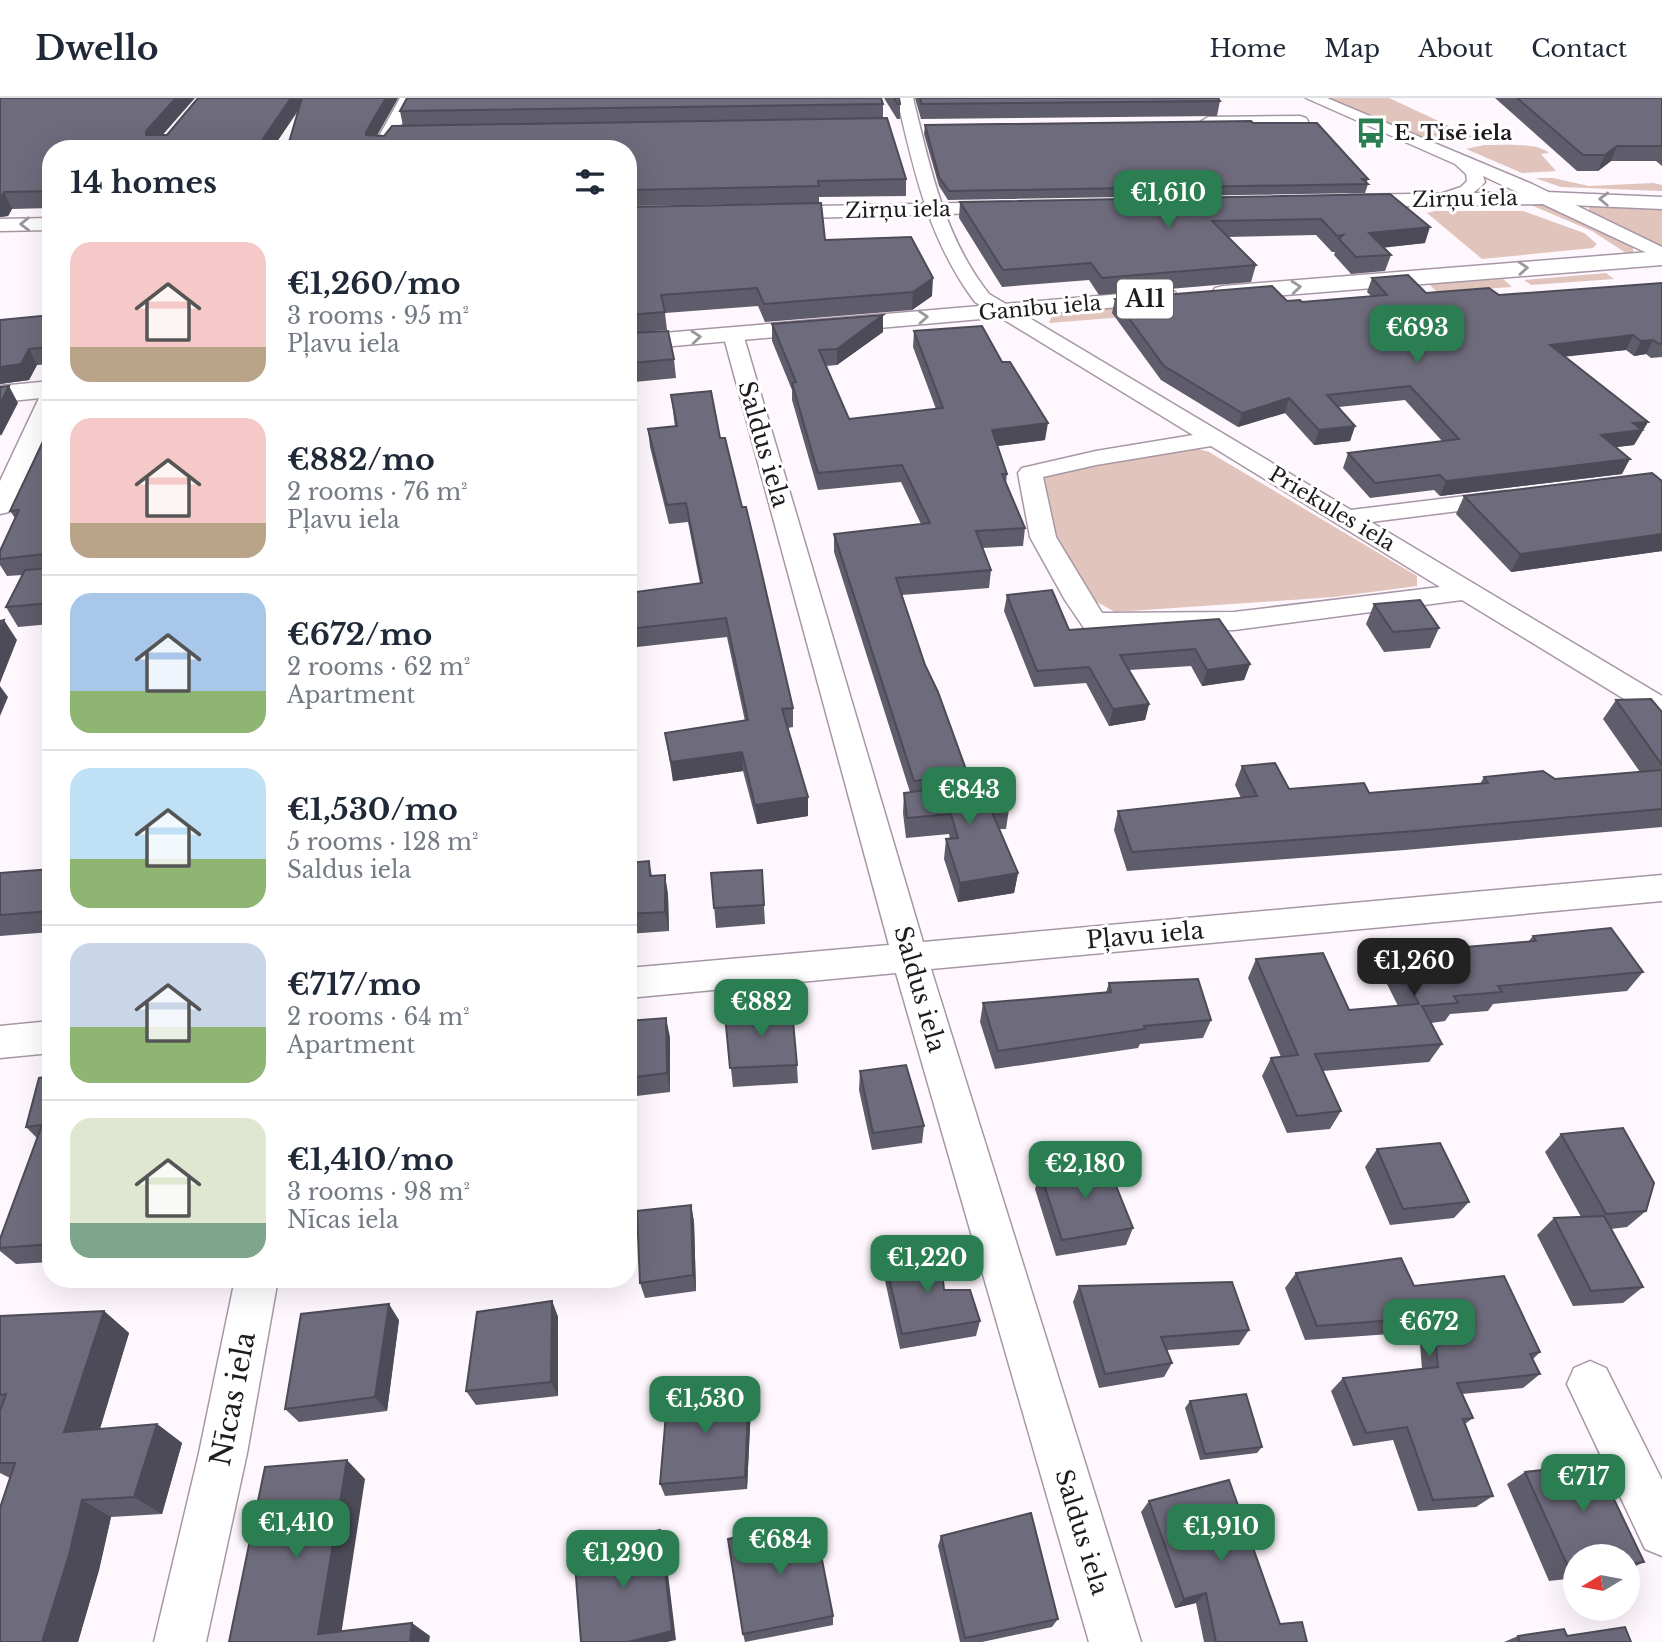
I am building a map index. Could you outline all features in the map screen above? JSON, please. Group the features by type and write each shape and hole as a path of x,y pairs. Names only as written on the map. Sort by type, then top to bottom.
{"highway":[{"name":"Zirņu iela","path":"1328,202 1546,198"},
{"path":"1546,198 1662,202"},
{"name":"Zirņu iela","path":"754,213 1035,207"},
{"path":"0,225 42,224"},
{"name":"Ganību iela","path":"637,342 1662,256"},
{"path":"0,394 42,390"}],"street":[{"path":"389,140 395,134 408,98"},
{"name":"Priekules iela","path":"905,98 936,210 955,262 965,279 982,298 1662,709"},
{"path":"1314,98 1458,158 1662,256"},
{"path":"1189,123 1300,121"},
{"path":"1440,200 1466,191 1476,182 1474,172 1458,158"},
{"name":"Saldus iela","path":"733,334 910,957 1115,1642"},
{"path":"0,507 42,416"},
{"path":"1214,439 1096,458 1030,473 1043,537 1078,600 1094,622 1234,621 1469,591"},
{"path":"1345,517 1524,496"},
{"name":"Pļavu iela","path":"637,982 1662,888"},
{"path":"0,1042 42,1038"},
{"name":"Nīcas iela","path":"180,1642 223,1453 255,1288"},
{"path":"1590,1384 1662,1532"}],"shaded area":[{"path":"1324,98 1389,98 1473,137 1436,143"},
{"path":"1484,145 1518,145 1544,149 1549,153 1541,154 1556,171 1522,173 1466,149"},
{"path":"1535,178 1553,178 1589,186 1653,183 1662,185 1662,191 1561,187"},
{"path":"1526,203 1550,206 1633,246 1633,252 1626,253 1592,231"},
{"path":"1594,204 1662,206 1662,246 1594,216 1589,207"},
{"path":"1523,211 1584,233 1597,244 1593,248 1482,259 1427,213"},
{"path":"1606,273 1614,279 1531,285 1524,280"},
{"path":"1503,279 1512,287 1437,292 1429,284"},
{"path":"1144,306 1149,315 1049,323 1052,316 1069,312"},
{"path":"1191,447 1209,452 1417,576 1417,586 1334,597 1115,612 1088,597 1053,533 1044,476 1107,461"}],"building":[{"path":"0,98 176,98 146,131 146,135 167,135 198,98 291,98 262,140 42,140 42,191 4,192 0,199"},
{"path":"302,98 386,98 366,132 366,135 384,136 392,126 887,118 906,179 818,181 819,186 637,190 637,140 290,140"},
{"path":"407,98 881,98 883,104 400,111"},
{"path":"920,98 1218,98 1220,101 922,104"},
{"path":"1517,98 1662,98 1662,146 1617,146 1605,155 1583,155"},
{"path":"1251,121 1317,123 1368,179 1362,179 1368,184 949,191 939,177 925,125"},
{"path":"1390,194 1430,227 1369,233 1391,255 1356,257 1339,239 1343,235 1337,236 1321,219 1212,221 1256,265 1102,278 1091,263 1003,270 960,202"},
{"path":"821,203 825,240 911,237 933,278 913,292 764,304 757,288 661,295 665,312 637,314 637,207"},
{"path":"1408,275 1426,293 1489,288 1499,295 1662,283 1662,343 1653,340 1641,341 1633,335 1550,345 1648,422 1633,423 1642,430 1601,435 1630,459 1446,481 1440,475 1375,483 1348,453 1459,439 1410,386 1327,395 1355,426 1319,430 1289,398 1242,413 1164,366 1115,299 1272,286 1287,301 1302,302 1387,295 1372,278"},
{"path":"883,315 837,349 819,350 849,419 943,408 914,331 982,326 1002,362 1010,362 1048,423 992,430 1007,474 1002,474 1025,528 976,531 991,570 896,578 925,665 938,692 968,775 914,781 834,534 930,523 902,465 818,473 792,383 796,382 772,324"},
{"path":"42,316 42,348 29,349 21,364 0,367 0,320"},
{"path":"668,331 674,359 637,363 637,333"},
{"path":"9,386 0,404 0,387"},
{"path":"711,391 720,438 725,438 758,557 793,708 782,709 808,797 755,805 742,752 671,762 665,733 748,720 726,618 637,628 637,592 702,583 686,503 667,505 648,429 677,426 671,395"},
{"path":"42,444 42,554 0,559 0,551 19,510 10,511"},
{"path":"1652,473 1662,481 1662,534 1520,554 1464,496"},
{"path":"42,569 42,604 6,607 25,570"},
{"path":"1052,590 1069,630 1219,619 1250,664 1207,670 1195,649 1120,655 1149,704 1113,709 1089,667 1037,671 1007,595"},
{"path":"1420,600 1439,628 1393,632 1374,604"},
{"path":"1651,699 1662,712 1662,765 1616,700"},
{"path":"1275,763 1289,789 1364,783 1369,793 1488,783 1484,777 1543,771 1555,779 1662,770 1662,809 1132,852 1118,811 1257,796 1242,766"},
{"path":"997,780 1009,809 991,810 1018,873 960,883 946,839 958,838 951,814 907,818 904,793"},
{"path":"649,861 650,876 665,875 665,912 637,914 637,862"},
{"path":"42,870 42,912 0,915 0,873"},
{"path":"762,870 764,905 714,908 711,873"},
{"path":"1611,928 1643,972 1498,986 1502,992 1454,996 1458,1003 1422,1006 1442,1044 1315,1054 1341,1111 1297,1116 1271,1058 1298,1055 1256,959 1323,953 1349,1010 1419,1004 1389,947 1427,943 1431,950 1536,941 1533,936"},
{"path":"1198,979 1211,1020 1144,1026 1145,1029 998,1051 983,1003 1111,992 1109,983"},
{"path":"792,1010 797,1065 730,1068 725,1015"},
{"path":"666,1018 667,1073 637,1077 637,1020"},
{"path":"906,1065 924,1126 873,1133 860,1071"},
{"path":"39,1078 42,1078 42,1125 26,1127"},
{"path":"42,1125 42,1245 0,1248 0,1239"},
{"path":"1623,1128 1654,1183 1646,1211 1606,1214 1561,1134"},
{"path":"1440,1143 1469,1202 1403,1209 1377,1149"},
{"path":"1106,1161 1133,1228 1062,1240 1040,1172"},
{"path":"691,1205 693,1275 640,1283 637,1211"},
{"path":"1604,1216 1643,1287 1591,1291 1554,1218"},
{"path":"940,1251 944,1290 970,1290 980,1321 902,1334 885,1260"},
{"path":"1401,1258 1414,1286 1504,1276 1540,1352 1530,1354 1540,1374 1457,1383 1473,1418 1463,1419 1493,1496 1433,1500 1407,1427 1366,1433 1343,1378 1438,1367 1433,1317 1317,1326 1296,1273"},
{"path":"1232,1282 1249,1330 1161,1337 1172,1363 1105,1374 1079,1286"},
{"path":"552,1301 551,1382 466,1391 477,1312"},
{"path":"389,1304 375,1397 285,1409 301,1314"},
{"path":"104,1311 64,1432 157,1424 134,1497 82,1500 69,1555 42,1642 0,1642 0,1508 15,1463 0,1463 0,1411 6,1394 0,1395 0,1316"},
{"path":"668,1391 749,1391 745,1477 660,1484"},
{"path":"1246,1394 1262,1447 1205,1454 1190,1401"},
{"path":"347,1460 318,1634 412,1623 410,1642 229,1642 265,1467"},
{"path":"1597,1464 1635,1544 1563,1544 1563,1556 1525,1472"},
{"path":"1229,1480 1280,1624 1302,1622 1307,1642 1216,1642 1206,1593 1184,1599 1149,1501"},
{"path":"1031,1513 1058,1619 965,1638 941,1536"},
{"path":"814,1519 833,1616 743,1634 728,1539"},
{"path":"660,1530 672,1631 628,1642 581,1642 574,1551"},
{"path":"1625,1627 1631,1642 1520,1642 1518,1636 1564,1629 1567,1636"}],"place":[{"name":"E. Tisē iela","path":"1371,133"}]}
